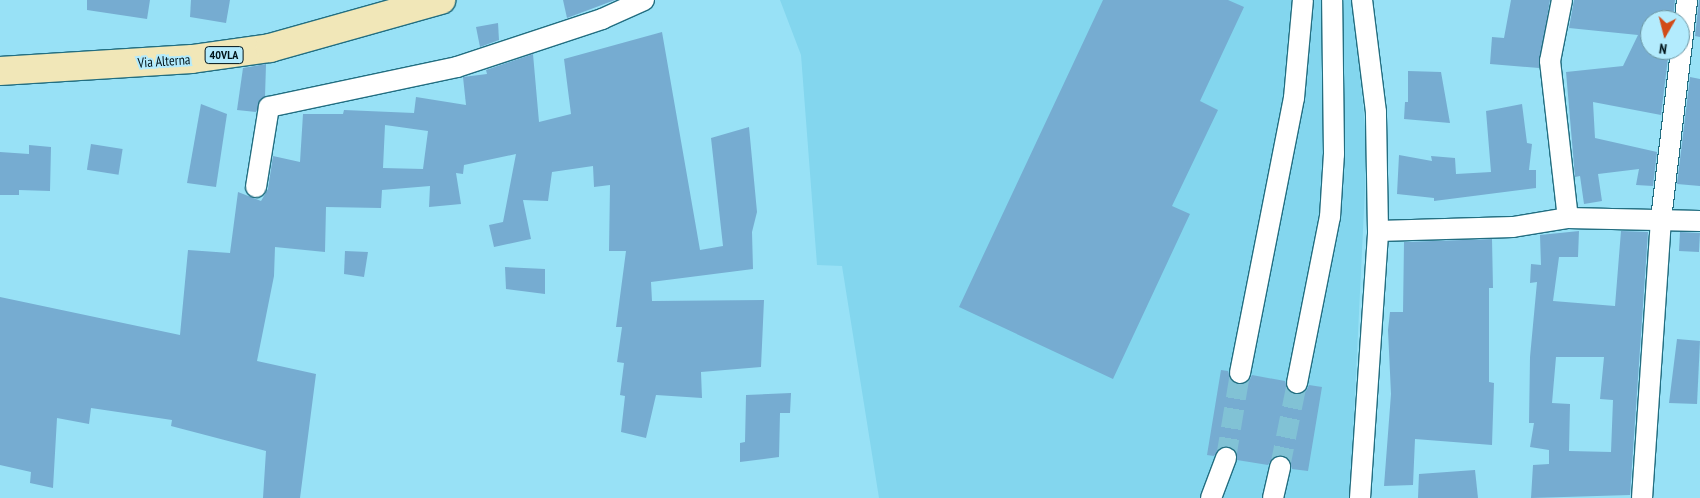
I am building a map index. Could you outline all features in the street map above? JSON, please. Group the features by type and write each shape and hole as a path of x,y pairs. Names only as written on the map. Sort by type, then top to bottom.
{"main road":[{"name":"Via Alterna","path":"0,71 192,60 270,48 357,27 441,0"}],"street":[{"path":"357,27 408,0"},
{"path":"256,187 268,107 457,67 602,19 644,0"},
{"path":"1240,373 1294,98 1303,0"},
{"path":"1297,382 1330,217 1334,154 1332,0"},
{"path":"1360,498 1378,232 1376,112 1362,0"},
{"path":"1562,0 1550,61 1568,218"},
{"path":"1642,498 1662,219 1687,0"},
{"path":"1378,232 1513,227 1568,218 1700,221"},
{"path":"1211,498 1226,458"},
{"path":"1273,498 1280,467"}],"shaded area":[{"path":"780,0 1353,0 1367,148 1350,498 879,498 842,266 817,265 801,55"}],"building":[{"path":"87,0 150,0 147,19 87,10"},
{"path":"191,0 230,0 226,23 190,17"},
{"path":"563,0 615,0 567,18"},
{"path":"1103,0 1228,0 1244,7 1200,101 1218,110 1172,206 1190,214 1113,379 959,307"},
{"path":"1511,0 1550,0 1539,68 1490,64 1492,37 1504,38"},
{"path":"1574,0 1675,0 1674,10 1640,10 1640,60 1668,60 1661,115 1593,102 1595,138 1657,152 1653,186 1636,185 1639,169 1598,174 1602,201 1584,204 1580,176 1575,177 1566,72 1623,66 1638,35 1569,28"},
{"path":"1700,0 1700,37 1695,36"},
{"path":"498,23 499,40 480,47 476,27"},
{"path":"662,32 700,250 723,246 711,138 749,127 757,212 752,232 753,269 651,282 652,301 764,300 761,367 701,372 702,398 656,395 646,438 621,432 625,396 620,395 624,363 617,362 622,327 616,327 626,251 609,251 610,185 594,187 593,166 552,172 548,201 523,200 531,239 494,247 489,225 503,222 516,154 464,165 463,174 456,173 461,204 429,207 430,186 382,190 381,208 326,207 325,252 275,247 274,276 257,361 316,374 300,498 263,498 266,451 171,426 172,420 91,408 89,424 57,418 53,488 30,483 31,472 0,465 0,297 180,335 188,250 230,253 238,192 261,201 268,189 273,156 300,162 303,114 343,114 344,110 414,113 416,97 466,105 463,77 487,74 486,70 533,54 539,122 571,114 564,59","holes":["385,125 428,131 423,169 383,168"]},
{"path":"266,64 265,96 256,112 237,110 243,68"},
{"path":"1408,71 1441,72 1450,123 1404,119 1405,102 1408,102"},
{"path":"1690,77 1700,79 1700,186 1677,184"},
{"path":"201,104 227,114 216,187 187,183"},
{"path":"1522,104 1527,143 1532,144 1529,170 1536,170 1536,188 1434,201 1434,198 1397,194 1399,155 1432,161 1431,156 1455,158 1456,174 1491,172 1486,111"},
{"path":"91,144 123,149 119,175 87,170"},
{"path":"29,145 51,147 50,191 19,190 19,195 0,195 0,152 29,154"},
{"path":"1579,231 1578,257 1559,257 1553,301 1615,306 1621,231 1648,232 1630,495 1531,498 1533,465 1549,464 1549,450 1530,447 1534,423 1529,423 1530,357 1537,282 1530,283 1531,264 1541,265 1540,235","holes":["1556,357 1604,357 1600,399 1613,400 1611,452 1569,451 1570,404 1552,403"]},
{"path":"1680,232 1700,233 1699,252 1679,251"},
{"path":"1492,239 1493,288 1489,288 1489,382 1494,383 1492,445 1415,439 1413,485 1384,486 1391,394 1388,330 1390,312 1403,312 1404,242"},
{"path":"345,251 368,252 364,277 344,274"},
{"path":"505,267 545,269 545,294 506,289"},
{"path":"1677,339 1700,341 1697,404 1669,403"},
{"path":"1221,370 1228,371 1232,382 1238,385 1249,381 1252,375 1285,381 1289,392 1295,395 1306,391 1309,385 1322,387 1308,471 1292,469 1288,459 1282,455 1272,459 1268,465 1237,460 1230,447 1219,449 1214,456 1207,455"},
{"path":"791,393 790,413 780,413 779,457 740,462 740,443 745,442 746,395"},
{"path":"1475,470 1478,498 1418,498 1419,474"}],"tunnel":[{"path":"1226,458 1240,373"},
{"path":"1280,467 1297,383"}]}
